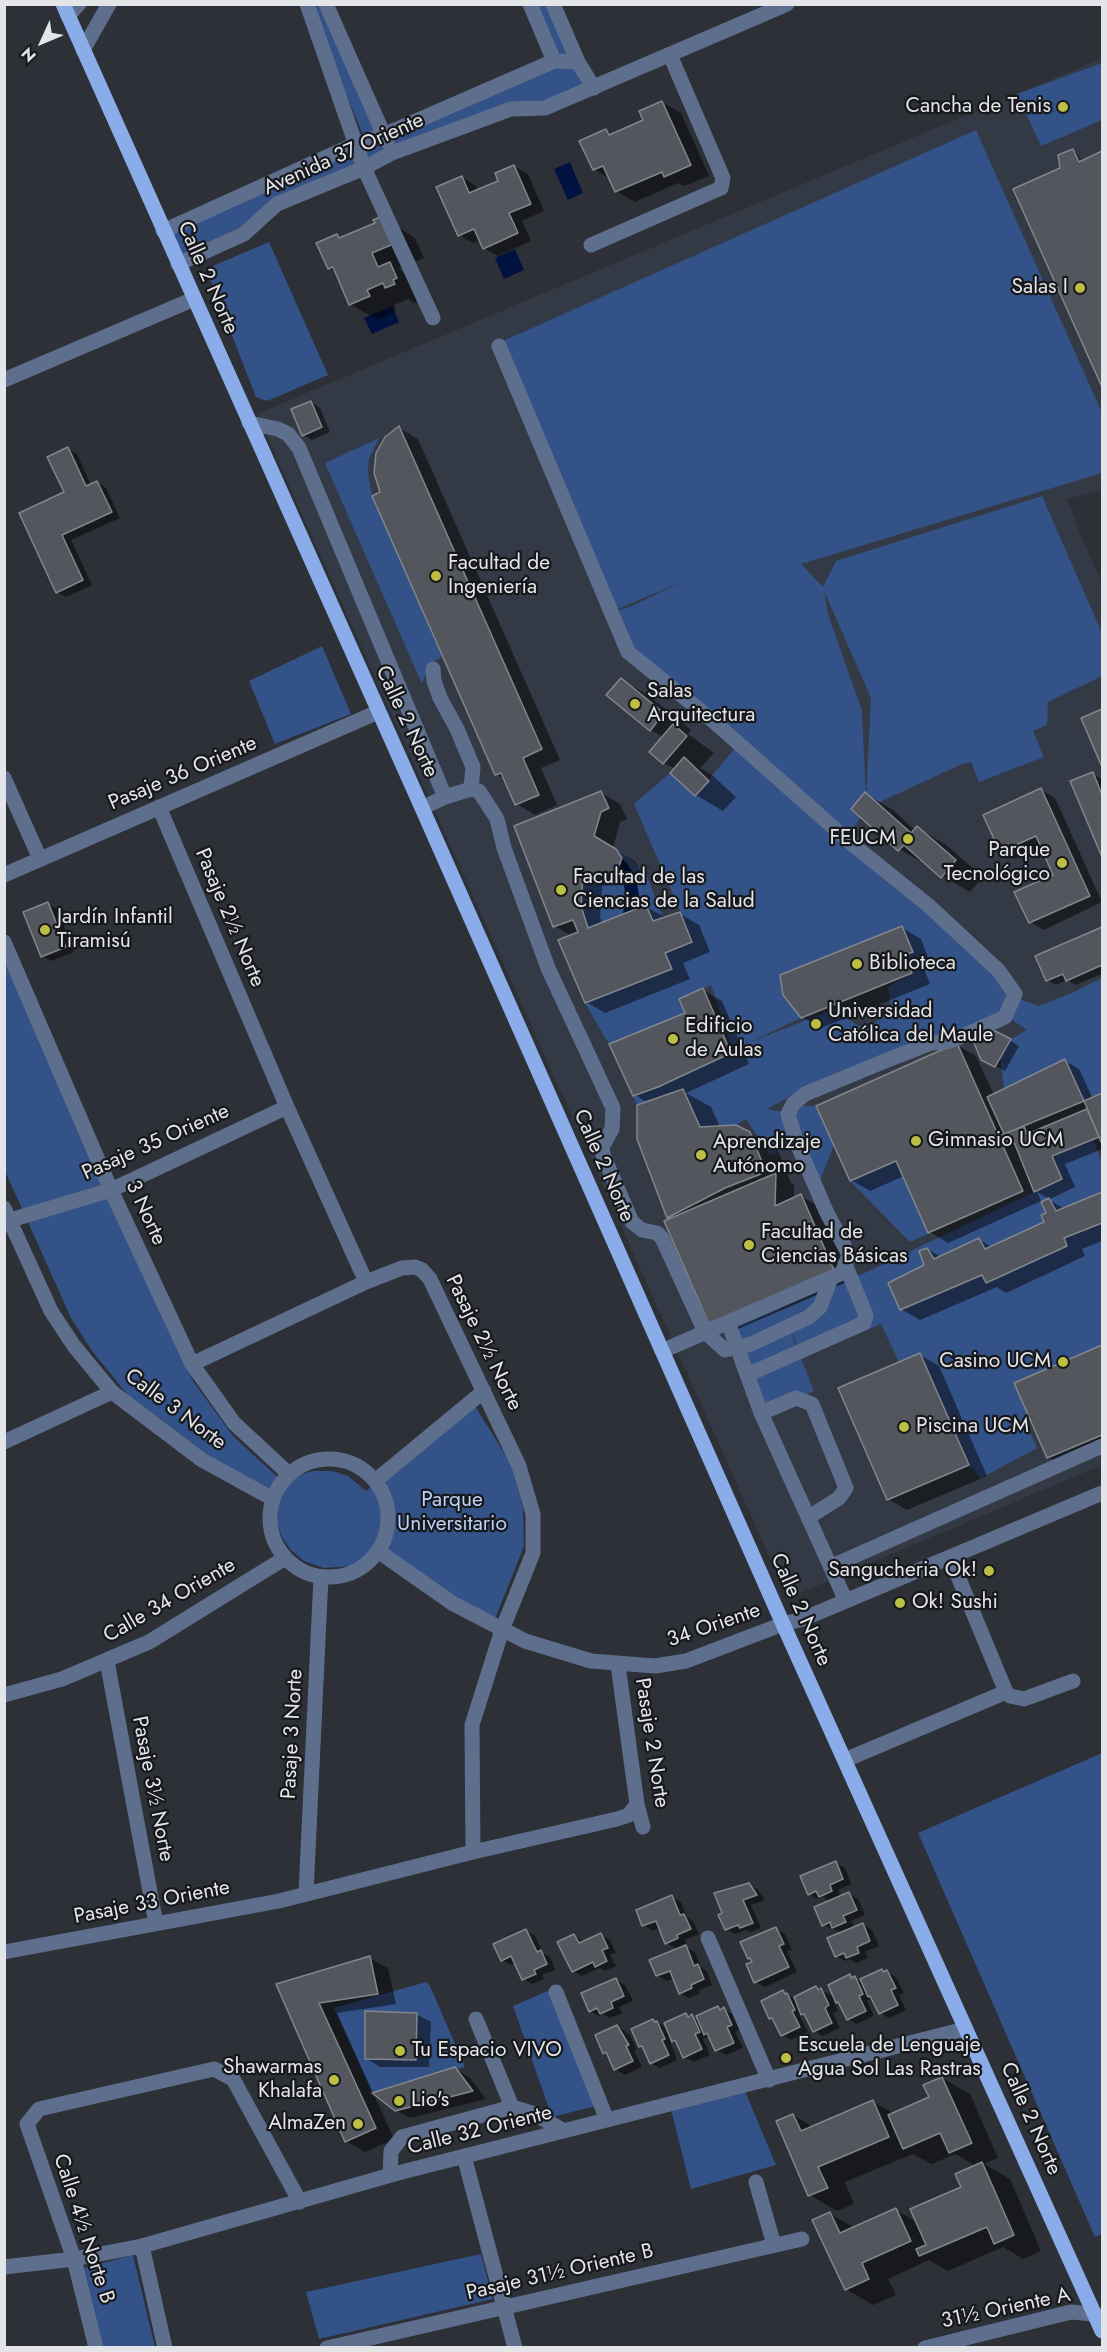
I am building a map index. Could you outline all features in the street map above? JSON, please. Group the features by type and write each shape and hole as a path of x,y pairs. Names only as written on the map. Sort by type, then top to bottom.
{"main road":[{"name":"Calle 2 Norte","path":"65,10 422,808 783,1624 965,2029 1099,2316 1102,2331"}],"street":[{"name":"Calle 2 Norte","path":"65,10 79,4"},
{"path":"83,50 109,4"},
{"path":"307,4 364,168 433,318"},
{"path":"326,4 392,153"},
{"path":"530,4 554,61"},
{"path":"554,4 578,62 594,88"},
{"name":"Avenida 37 Oriente","path":"178,264 244,234 278,204 364,168 392,153 502,112 517,108 545,108 787,4"},
{"path":"591,245 721,188 723,178 670,55"},
{"name":"Avenida 37 Oriente","path":"164,231 355,144 384,135 554,61 578,62"},
{"path":"490,90 502,112"},
{"path":"4,380 194,299"},
{"path":"499,346 628,652 711,720 852,844 928,905 999,971 1015,994 1005,1017 947,1042 931,1043 885,1061 805,1094 793,1104 788,1114 796,1141 826,1211 849,1255 842,1273 662,1351"},
{"path":"249,423 278,429 288,434 299,448 445,797"},
{"path":"434,669 434,681 440,698 457,729 473,767 471,789"},
{"name":"Pasaje 36 Oriente","path":"4,874 378,712"},
{"path":"4,778 40,859"},
{"path":"422,808 445,797 471,789 479,791 497,819 504,848 548,968 614,1108 612,1129 602,1151 629,1217 642,1230 657,1233 662,1238 705,1332 725,1350 751,1344 809,1317 820,1307 831,1278"},
{"name":"Pasaje 2½ Norte","path":"159,807 287,1107 366,1282 410,1266 422,1270 430,1278 519,1466 532,1514 533,1553 502,1630 472,1725 472,1852"},
{"name":"3 Norte","path":"4,942 111,1190 192,1364 234,1423 289,1474"},
{"name":"Pasaje 35 Oriente","path":"6,1217 111,1190 287,1107"},
{"name":"Calle 3 Norte","path":"6,1217 51,1311 74,1346 112,1392 202,1460 273,1499"},
{"path":"747,1375 864,1323 866,1315 845,1264"},
{"path":"192,1364 366,1282"},
{"path":"728,1322 761,1413 846,1601"},
{"path":"375,1481 484,1391"},
{"path":"4,1442 112,1392"},
{"path":"761,1413 796,1398 812,1404 846,1488 839,1498 809,1518"},
{"path":"832,1566 1102,1446"},
{"path":"319,1460 339,1460 356,1466 375,1481 384,1498 388,1516 386,1534 378,1551 368,1563 348,1574 321,1577 299,1569 285,1557 275,1543 270,1527 270,1512 279,1485 289,1474 302,1465 319,1460"},
{"name":"34 Oriente","path":"378,1551 452,1603 525,1641 570,1657 618,1665 655,1666 686,1661 783,1624 803,1619 1102,1493"},
{"name":"Calle 34 Oriente","path":"4,1695 62,1679 149,1642 285,1557"},
{"path":"950,1557 1006,1692 1014,1698 1024,1699 1072,1681"},
{"name":"Pasaje 3 Norte","path":"306,1893 321,1577"},
{"name":"Pasaje 3½ Norte","path":"107,1661 156,1924"},
{"name":"Pasaje 2 Norte","path":"618,1665 637,1804 643,1827"},
{"path":"845,1760 1006,1692"},
{"name":"Pasaje 33 Oriente","path":"4,1952 279,1901 472,1852 617,1819 629,1815 637,1804"},
{"path":"708,1938 769,2080"},
{"path":"556,1992 607,2120"},
{"path":"477,2019 512,2108"},
{"name":"Calle 32 Oriente","path":"4,2267 74,2259 142,2246 390,2175 965,2029"},
{"name":"Calle 4½ Norte B","path":"96,2348 74,2259 27,2124 39,2109 214,2069 233,2079 300,2202"},
{"path":"390,2175 391,2151 402,2137 512,2108 535,2114 564,2131"},
{"path":"464,2156 515,2348"},
{"path":"756,2182 774,2245"},
{"name":"Pasaje 31½ Oriente B","path":"327,2348 802,2239"},
{"path":"142,2246 165,2348"},
{"name":"31½ Oriente A","path":"926,2348 948,2345 1071,2312 1099,2316"}],"shaded area":[{"name":"Universidad Católica del Maule","path":"1102,58 1102,490 1067,499 1102,583 1102,1465 788,1598 257,414"},
{"path":"570,162 583,193 568,200 554,169"},
{"path":"515,249 524,270 504,279 495,258"},
{"path":"392,306 399,322 372,334 364,318"},
{"path":"622,858 635,875 639,895 639,907 623,914 626,897 623,880 616,869"}],"green space":[{"path":"309,5 326,5 385,134 553,61 530,5 553,5 594,88 517,108 267,212 178,264 163,231 366,142"},
{"name":"Cancha de Tenis","path":"1102,63 1102,120 1041,146 1017,94"},
{"path":"976,130 1102,413 1102,473 801,564 823,587 836,561 1042,496 1102,633 1102,676 1048,702 1047,725 1033,731 1044,757 979,782 971,762 962,764 865,809 850,834 997,976 1010,997 1003,1016 797,1093 767,1109 789,1113 802,1106 816,1106 834,1145 817,1188 798,1142 770,1155 746,1119 736,1125 700,1127 683,1089 637,1105 633,1096 658,1087 733,1050 711,985 680,999 685,1013 609,1044 585,1003 672,969 665,953 693,941 634,804 670,773 695,796 736,747 626,654 494,345","holes":["682,582 632,606 615,610","824,591 871,698 866,798 862,711 828,614","902,926 912,952 905,955 912,973 888,987 891,1008 873,1024 859,1026 848,1019 839,1007 748,1043 801,1018 783,995 780,975"]},
{"path":"269,242 328,375 267,401 256,397 208,274 213,266"},
{"path":"379,438 369,459 368,472 372,496 442,656 430,665 422,684 325,463"},
{"path":"322,646 351,714 275,744 249,681"},
{"path":"617,849 631,859 648,878 663,918 653,921 646,905 639,907 635,875"},
{"path":"616,869 623,880 626,897 623,914 588,928 581,906 583,876 612,874"},
{"name":"Parque Universitario","path":"4,961 117,1217 193,1381 233,1436 285,1484 297,1476 313,1471 332,1471 348,1476 366,1491 475,1406 511,1464 523,1509 524,1546 495,1619 427,1582 378,1545 369,1555 350,1566 324,1568 304,1561 291,1550 282,1537 277,1522 279,1495 212,1458 128,1395 92,1351 71,1318 5,1171"},
{"path":"1102,978 1102,1093 1084,1101 1064,1060 987,1097 1004,1088 1000,1058 1011,1039 1027,1030 1008,1017 1014,997 1039,1006"},
{"path":"1093,1139 1102,1162 1102,1192 1056,1211 1049,1198 1041,1203 1046,1213 1041,1215 1044,1222 985,1249 979,1238 934,1259 927,1248 919,1251 924,1265 888,1283 900,1310 982,1275 987,1283 1067,1246 1064,1238 1102,1223 1102,1345 1015,1383 1030,1419 1026,1424 1037,1448 981,1478 969,1465 920,1354 899,1362 881,1324 803,1358 785,1318 814,1391 761,1413 723,1327 779,1304 781,1309 869,1271 1061,1179 1052,1156"},
{"path":"896,1161 930,1233 910,1242 850,1181"},
{"path":"1102,1753 1102,2234 1095,2237 918,1833"},
{"path":"426,1982 430,1986 465,2067 372,2093 334,2008"},
{"path":"550,1990 600,2105 552,2117 513,2006"},
{"path":"740,2079 776,2165 691,2189 668,2097"},
{"path":"481,2254 493,2299 319,2339 306,2292"},
{"path":"133,2255 155,2347 96,2347 80,2269"}],"building":[{"path":"662,101 691,165 664,177 662,172 615,192 603,166 593,170 579,141 606,129 609,135 643,120 639,111"},
{"name":"Salas I","path":"1073,149 1079,162 1102,151 1102,387 1013,189 1060,168 1058,155"},
{"path":"514,165 531,204 509,213 518,233 483,249 474,229 458,236 436,187 462,176 469,193 498,181 495,173"},
{"path":"382,216 398,242 372,253 378,267 390,262 397,278 393,280 395,284 385,288 383,283 367,290 370,296 349,305 333,267 328,269 316,243 337,234 339,238 375,223 373,220"},
{"path":"311,401 322,427 302,436 291,409"},
{"name":"Facultad de Ingeniería","path":"399,426 542,749 523,758 539,795 515,805 501,773 495,775 372,496 380,492 374,473 376,453 385,437"},
{"path":"68,447 86,486 97,481 112,512 62,535 83,580 56,593 19,513 64,492 47,457"},
{"name":"Salas Arquitectura","path":"621,678 664,713 650,731 606,695"},
{"path":"1102,709 1102,767 1081,718"},
{"name":"Salas Arquitectura","path":"673,724 687,736 663,764 649,752"},
{"name":"Salas Arquitectura","path":"684,757 709,781 695,796 670,773"},
{"path":"1093,772 1102,795 1102,857 1070,781"},
{"name":"Parque Tecnológico","path":"1041,788 1090,896 1029,923 1014,892 1053,875 1036,836 1000,852 983,815"},
{"name":"Facultad de las Ciencias de la Salud","path":"601,791 609,808 601,812 594,836 616,849 622,858 612,874 583,876 581,906 588,928 646,905 653,921 680,912 692,942 665,953 672,969 585,1003 558,940 578,932 573,920 553,927 514,826"},
{"name":"FEUCM","path":"865,792 911,833 917,826 956,860 941,878 904,845 898,851 851,809"},
{"name":"Jardín Infantil Tiramisú","path":"48,902 66,947 41,957 23,912"},
{"name":"Biblioteca","path":"902,926 913,952 905,955 912,973 801,1018 783,995 780,975"},
{"path":"1102,927 1102,965 1066,981 1063,974 1046,981 1035,956"},
{"name":"Edificio de Aulas","path":"703,988 731,1053 658,1087 633,1096 609,1044 685,1013 679,999"},
{"path":"993,1030 1011,1039 995,1067 981,1060 972,1038"},
{"name":"Gimnasio UCM","path":"957,1043 1023,1191 928,1233 896,1161 850,1181 816,1106"},
{"path":"1065,1059 1084,1101 1004,1134 987,1097"},
{"name":"Aprendizaje Autónomo","path":"683,1089 700,1127 736,1125 750,1132 766,1172 725,1188 667,1218 637,1139 637,1105"},
{"path":"1102,1093 1102,1144 1084,1101"},
{"path":"1087,1109 1099,1137 1052,1156 1062,1179 1034,1192 1014,1142 1004,1147 999,1136 1024,1126 1027,1134"},
{"name":"Facultad de Ciencias Básicas","path":"776,1173 775,1206 801,1194 834,1270 709,1324 664,1221"},
{"path":"1102,1192 1102,1223 1064,1238 1067,1246 986,1283 982,1275 900,1310 888,1283 924,1265 919,1251 927,1248 934,1259 979,1238 985,1249 1044,1222 1041,1215 1046,1213 1041,1202 1049,1198 1056,1211"},
{"path":"1102,1345 1102,1435 1047,1458 1014,1383"},
{"name":"Piscina UCM","path":"920,1353 969,1465 887,1500 838,1388"},
{"path":"836,1861 843,1879 830,1885 832,1891 819,1897 816,1891 808,1895 800,1876"},
{"path":"749,1883 757,1895 743,1900 753,1923 725,1930 718,1915 722,1913 714,1893"},
{"path":"849,1892 857,1910 843,1916 846,1922 832,1928 830,1922 822,1926 814,1907"},
{"path":"672,1895 680,1915 684,1914 691,1929 665,1944 656,1921 642,1926 636,1910"},
{"path":"863,1923 870,1941 857,1947 859,1953 846,1958 844,1953 835,1957 827,1938"},
{"path":"776,1927 784,1944 779,1946 789,1967 754,1983 746,1964 752,1962 750,1958 748,1959 740,1942"},
{"path":"526,1929 537,1952 541,1950 547,1964 534,1970 536,1974 522,1980 511,1956 501,1961 493,1944"},
{"path":"601,1933 608,1948 602,1950 607,1961 595,1967 593,1962 572,1972 557,1942 574,1934 579,1943"},
{"path":"686,1945 694,1966 698,1964 704,1979 679,1994 670,1971 656,1976 649,1960"},
{"path":"370,1956 378,1994 319,2003 376,2128 345,2142 276,1984"},
{"path":"882,1969 883,1972 887,1970 896,1988 891,1990 898,2005 879,2014 860,1979"},
{"path":"850,1974 851,1978 855,1976 863,1994 859,1996 866,2011 847,2020 828,1985"},
{"path":"616,1978 624,1996 611,2002 613,2008 600,2014 597,2008 589,2012 581,1993"},
{"path":"816,1986 818,1990 821,1988 829,2005 825,2008 832,2023 813,2032 804,2014 801,2015 794,1997"},
{"path":"783,1990 785,1994 787,1993 795,2010 792,2011 800,2027 781,2036 772,2018 769,2019 761,2001"},
{"path":"718,2006 720,2010 724,2007 732,2025 727,2027 734,2043 715,2051 707,2033 704,2035 696,2016"},
{"path":"365,2011 417,2013 416,2060 365,2059"},
{"path":"686,2013 688,2017 692,2014 700,2032 695,2034 702,2049 683,2058 675,2040 672,2042 664,2023"},
{"path":"653,2019 657,2021 665,2039 662,2040 669,2055 650,2064 631,2029"},
{"path":"617,2025 629,2045 626,2046 633,2061 614,2070 606,2052 603,2054 595,2035"},
{"path":"455,2067 473,2091 395,2111 372,2093"},
{"path":"942,2077 972,2143 949,2153 940,2133 903,2149 888,2115 929,2097 923,2085"},
{"path":"873,2100 889,2137 818,2167 828,2188 808,2196 776,2121 793,2114 801,2131"},
{"path":"982,2162 1014,2235 994,2244 987,2227 919,2256 916,2249 926,2245 910,2209 961,2187 955,2174"},
{"path":"896,2208 911,2241 862,2263 869,2279 845,2290 812,2220 830,2212 840,2233"}],"place":[{"name":"Cancha de Tenis","path":"1063,107"},
{"name":"Salas I","path":"1080,288"},
{"name":"Facultad de Ingeniería","path":"436,576"},
{"name":"Salas Arquitectura","path":"635,704"},
{"name":"FEUCM","path":"908,839"},
{"name":"Parque Tecnológico","path":"1062,863"},
{"name":"Facultad de las Ciencias de la Salud","path":"561,890"},
{"name":"Jardín Infantil Tiramisú","path":"45,930"},
{"name":"Biblioteca","path":"857,964"},
{"name":"Universidad Católica del Maule","path":"816,1024"},
{"name":"Edificio de Aulas","path":"673,1039"},
{"name":"Gimnasio UCM","path":"916,1141"},
{"name":"Aprendizaje Autónomo","path":"701,1155"},
{"name":"Facultad de Ciencias Básicas","path":"749,1245"},
{"name":"Casino UCM","path":"1063,1362"},
{"name":"Piscina UCM","path":"904,1427"},
{"name":"Sangucheria Ok!","path":"989,1571"},
{"name":"Ok! Sushi","path":"900,1603"},
{"name":"Tu Espacio VIVO","path":"400,2051"},
{"name":"Escuela de Lenguaje Agua Sol Las Rastras","path":"786,2058"},
{"name":"Shawarmas Khalafa","path":"334,2080"},
{"name":"Lio's","path":"399,2101"},
{"name":"AlmaZen","path":"358,2124"}]}
